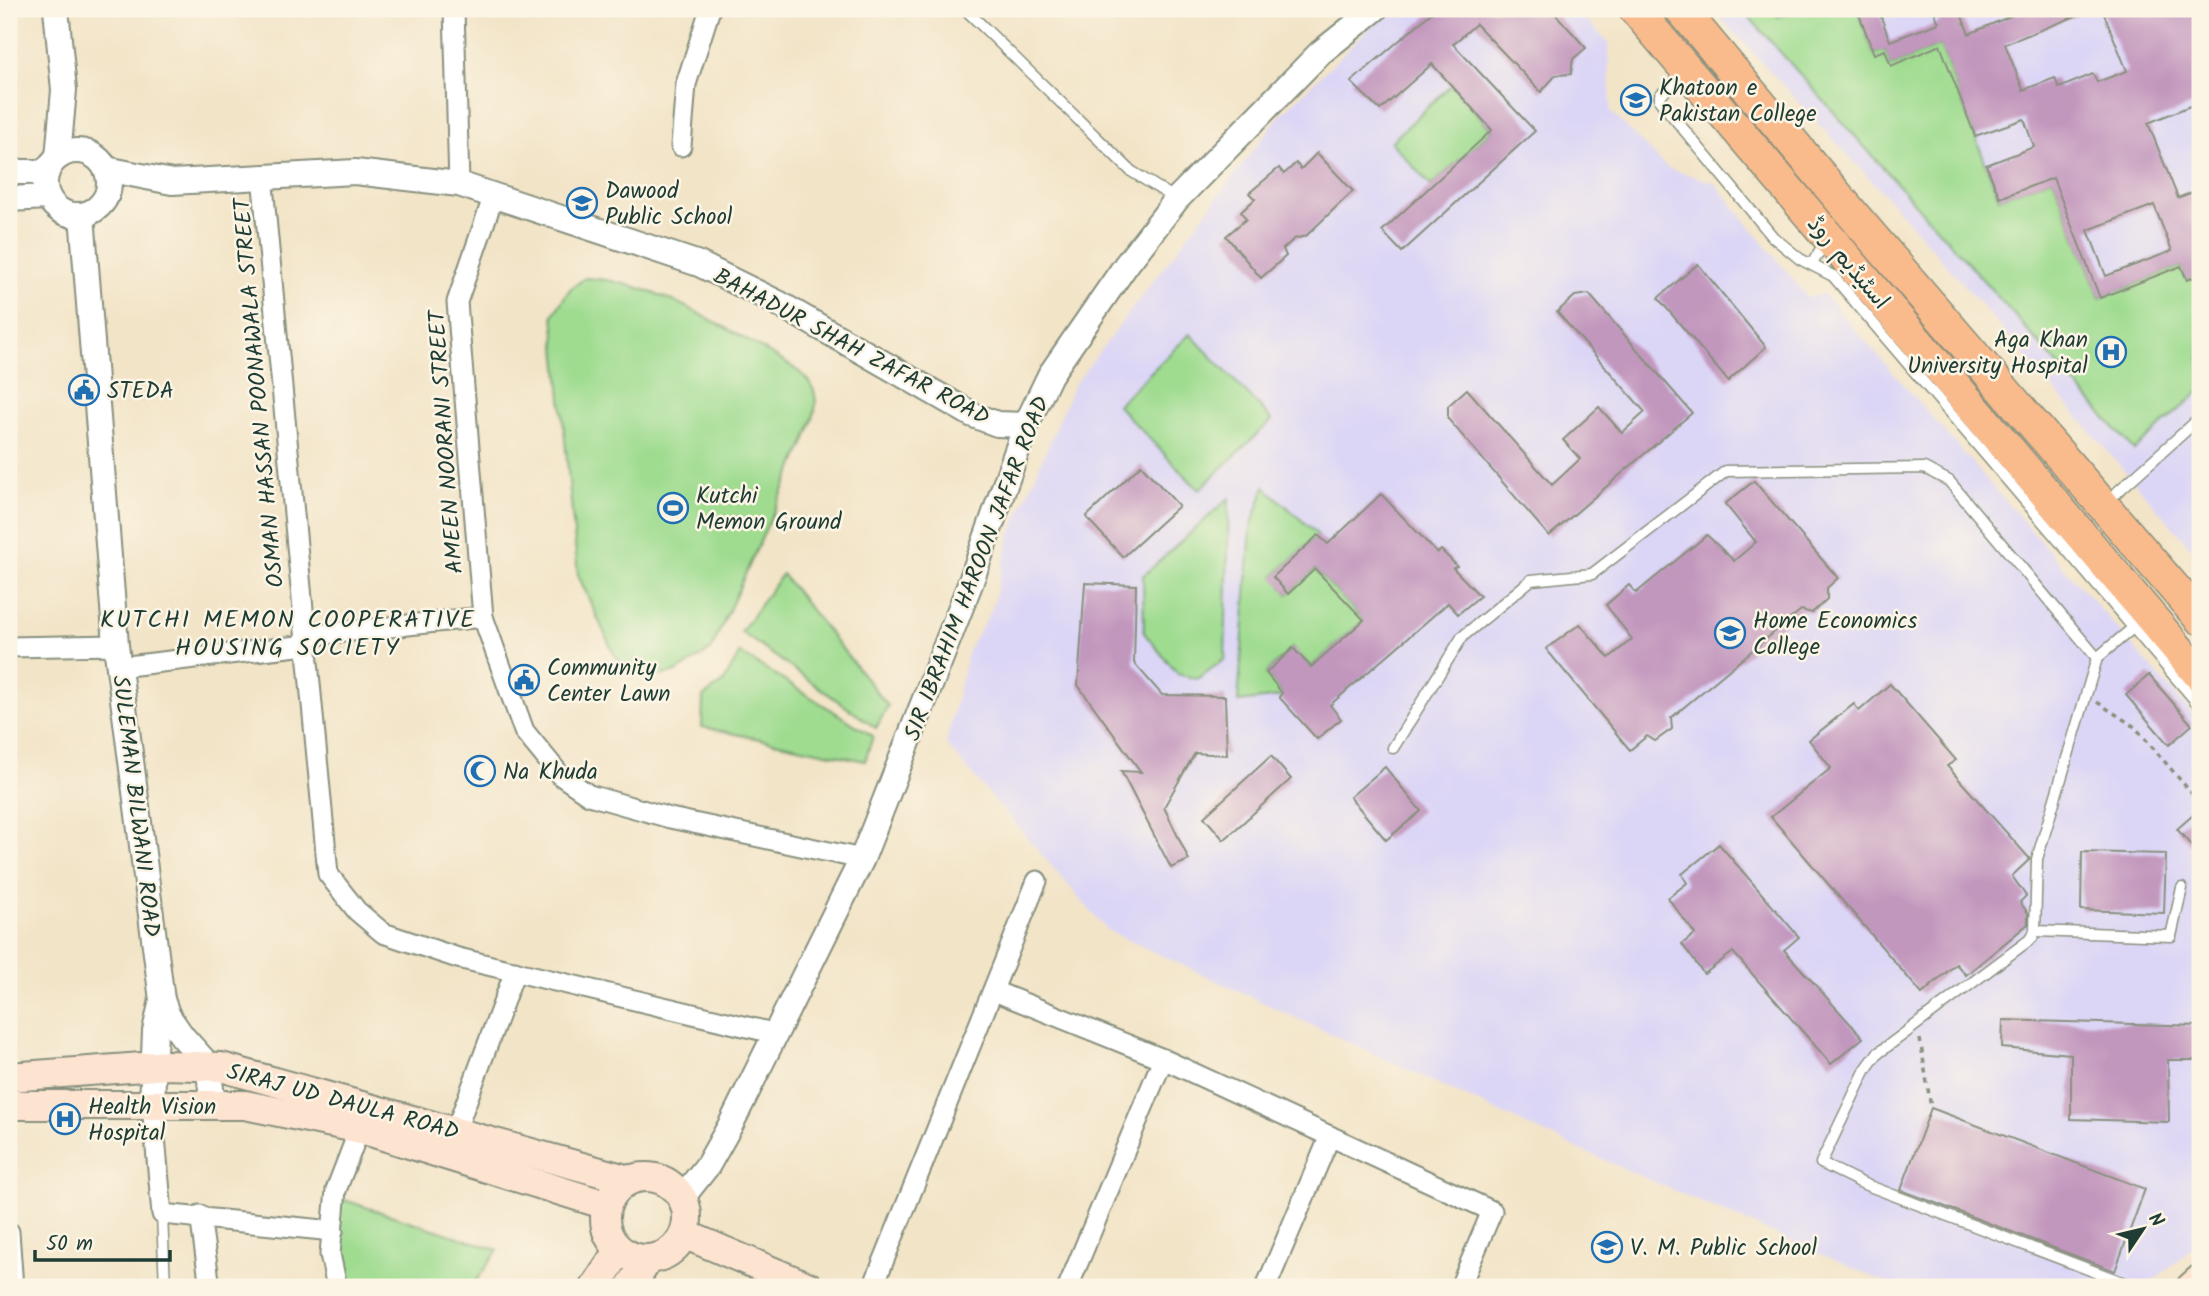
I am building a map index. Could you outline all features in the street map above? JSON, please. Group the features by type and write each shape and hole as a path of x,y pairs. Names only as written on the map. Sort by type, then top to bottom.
{"main road":[{"name":"اسٹیڈیم روڈ","path":"1634,9 1688,72 1820,251 2140,622 2200,675"},
{"name":"اسٹیڈیم روڈ","path":"1681,9 1855,217 2200,618"},
{"path":"1820,251 1855,217"},
{"name":"SIRAJ UD DAULA ROAD","path":"9,1077 208,1065 235,1070 363,1119 451,1143 629,1180"},
{"name":"SIRAJ UD DAULA ROAD","path":"9,1105 245,1105 363,1119"},
{"name":"SIRAJ UD DAULA ROAD","path":"451,1143 606,1205"},
{"path":"640,1177 664,1182 681,1199 686,1216 684,1234 669,1252 648,1260 633,1258 619,1251 606,1230 606,1205 615,1190 629,1180 640,1177"},
{"path":"684,1234 809,1287"},
{"path":"595,1287 619,1251"},
{"path":"629,1287 648,1260"},
{"path":"2190,1287 2200,1279"}],"street":[{"path":"48,197 52,164 63,117 63,77 56,9"},
{"path":"454,9 459,184"},
{"path":"681,146 686,84 710,9"},
{"name":"SIR IBRAHIM HAROON JAFAR ROAD","path":"681,1199 708,1165 777,1034 862,859 965,597 1026,425 1050,375 1126,265 1177,199 1320,53 1366,12"},
{"path":"63,77 73,113 103,165 109,186 103,201"},
{"path":"9,172 52,164 80,151 103,165"},
{"name":"BAHADUR SHAH ZAFAR ROAD","path":"103,165 172,182 355,172 459,184 699,264 778,303 973,415 997,424 1026,425"},
{"name":"OSMAN HASSAN POONAWALA STREET","path":"262,175 328,874 357,911 383,933 458,958 777,1034"},
{"path":"9,199 48,197 63,212 82,215 103,201 172,182"},
{"name":"AMEEN NOORANI STREET","path":"494,195 457,302 483,617 524,731 560,775 589,795 670,818 862,859"},
{"name":"SULEMAN BILWANI ROAD","path":"82,215 117,656 162,1000 151,1068 152,1104"},
{"path":"9,647 117,656 305,641 483,617"},
{"path":"873,1287 1037,881"},
{"path":"451,1143 514,971"},
{"path":"994,992 1163,1059 1492,1210 1460,1287"},
{"path":"162,1000 168,1016 182,1036 208,1065 213,1104"},
{"path":"1068,1287 1163,1059"},
{"path":"152,1104 162,1214 200,1215 332,1231"},
{"path":"337,1287 330,1254 336,1190 363,1119"},
{"path":"1266,1287 1330,1136"},
{"path":"200,1215 210,1287"},
{"path":"9,1232 13,1287"}],"lane":[{"path":"965,9 1131,171 1177,199"},
{"path":"1688,72 1660,94 1660,101 1773,237 1793,253 1820,251"},
{"path":"2102,505 2200,418"},
{"path":"1393,748 1462,637 1531,579 1592,573 1726,471 1924,468 1950,481 2097,658"},
{"path":"2122,1282 1864,1184 1821,1163 1866,1069 1898,1035 1954,999 2032,938 2035,931 2037,859 2097,658 2140,622 2200,706"},
{"path":"2035,931 2171,936 2182,888"},
{"path":"162,1214 165,1287"}],"path":[{"path":"2087,695 2135,727 2200,803"},
{"path":"1917,1023 1931,1108"}],"shaded area":[{"path":"1388,9 1577,9 1608,43 1611,112 1667,168 1715,183 1807,297 1824,294 2200,723 2200,1241 2146,1287 1896,1287 1574,1147 1107,930 946,744 968,650 992,609 1010,535 1074,385 1277,119"},
{"name":"Aga Khan University Hospital","path":"1712,9 2200,9 2200,558 1897,208"}],"green space":[{"path":"1742,9 1774,9 1778,17 1800,9 1857,9 1874,54 1885,50 1891,66 1940,45 1999,198 2053,178 2100,298 2181,266 2187,280 2200,275 2200,391 2134,450"},
{"path":"1451,85 1492,130 1431,186 1391,142"},
{"name":"Kutchi Memon Ground","path":"585,278 608,280 655,293 701,314 796,369 811,385 816,399 805,442 711,650 676,672 653,677 626,667 614,654 578,575 553,315 570,289"},
{"path":"1190,334 1272,420 1199,490 1117,405"},
{"path":"1265,487 1318,535 1274,576 1288,594 1315,569 1364,620 1311,667 1292,648 1266,673 1282,693 1279,697 1238,702 1251,527"},
{"path":"1229,498 1225,659 1197,679 1178,674 1144,633 1143,576"},
{"path":"782,574 888,706 876,728 741,632"},
{"path":"740,653 873,736 865,761 702,727 703,697 723,683"},
{"path":"335,1197 498,1250 472,1287 337,1287"}],"building":[{"path":"1436,9 1551,9 1586,48 1573,59 1571,74 1556,75 1541,92 1476,24 1453,44 1535,131 1402,252 1382,231 1492,130 1432,64 1380,110 1351,82"},
{"path":"1857,9 1878,9 1890,41 1939,23 1933,9 1959,9 1969,34 2027,9 2094,9 2005,44 2023,90 2055,78 2059,88 2093,74 2097,82 2127,71 2102,9 2200,9 2200,102 2148,123 2178,198 2200,189 2200,275 2187,280 2181,266 2100,298 2053,178 2000,198 1986,165 2034,147 2024,119 1975,136 1940,45 1891,66 1885,50 1874,54","holes":["2154,205 2172,251 2106,276 2088,230"]},
{"path":"1317,153 1353,191 1306,236 1294,239 1283,249 1286,256 1261,278 1226,236 1246,219 1241,212 1255,199 1249,193 1279,168 1284,174 1296,163 1301,169"},
{"path":"1698,264 1766,347 1728,381 1658,298"},
{"path":"1589,294 1692,413 1549,536 1448,419 1448,406 1467,389 1552,485 1580,459 1563,440 1599,407 1622,433 1645,412 1557,312 1575,296"},
{"path":"1141,465 1179,506 1123,557 1086,517"},
{"name":"Home Economics College","path":"1754,481 1838,578 1827,588 1827,599 1812,613 1801,610 1671,718 1672,729 1655,741 1647,736 1630,750 1546,649 1580,624 1609,658 1632,639 1606,605 1629,585 1636,593 1707,535 1734,561 1756,542 1725,504"},
{"path":"1381,494 1437,553 1441,550 1457,566 1453,568 1480,596 1458,614 1448,603 1330,705 1341,719 1317,739 1279,697 1282,693 1266,673 1293,648 1311,667 1364,620 1315,569 1288,594 1273,577 1318,535 1328,544"},
{"path":"1085,583 1136,585 1134,663 1162,695 1225,696 1227,755 1195,753 1164,807 1189,860 1171,868 1121,771 1141,772 1078,685"},
{"path":"2149,675 2192,725 2169,745 2126,695"},
{"path":"1890,684 1956,760 1947,766 2030,859 2012,876 2026,896 2020,902 2028,913 2028,924 1966,975 1956,964 1922,994 1771,817 1831,768 1809,740 1854,704 1859,711"},
{"path":"1271,756 1291,779 1224,840 1204,817"},
{"path":"1385,767 1421,811 1386,840 1350,797"},
{"path":"2200,809 2200,856 2177,829"},
{"path":"1719,844 1799,937 1784,950 1863,1038 1831,1064 1733,952 1704,974 1682,944 1695,934 1668,898 1687,883 1682,874"},
{"path":"2082,852 2166,854 2164,913 2081,910"},
{"path":"2003,1020 2200,1026 2200,1060 2168,1060 2169,1122 2071,1119 2071,1054 2002,1048"},
{"path":"1931,1108 2145,1189 2115,1271 1901,1190"}],"place":[{"name":"Khatoon e Pakistan College","path":"1636,100"},
{"name":"Dawood Public School","path":"582,203"},
{"name":"Aga Khan University Hospital","path":"2111,352"},
{"name":"STEDA","path":"84,390"},
{"name":"Kutchi Memon Ground","path":"673,508"},
{"name":"Home Economics College","path":"1730,633"},
{"name":"Community Center Lawn","path":"524,680"},
{"name":"Na Khuda","path":"480,771"},
{"name":"Health Vision Hospital","path":"65,1119"},
{"name":"V. M. Public School","path":"1607,1247"}],"district":[{"name":"KUTCHI MEMON COOPERATIVE HOUSING SOCIETY","path":"288,633"}]}
